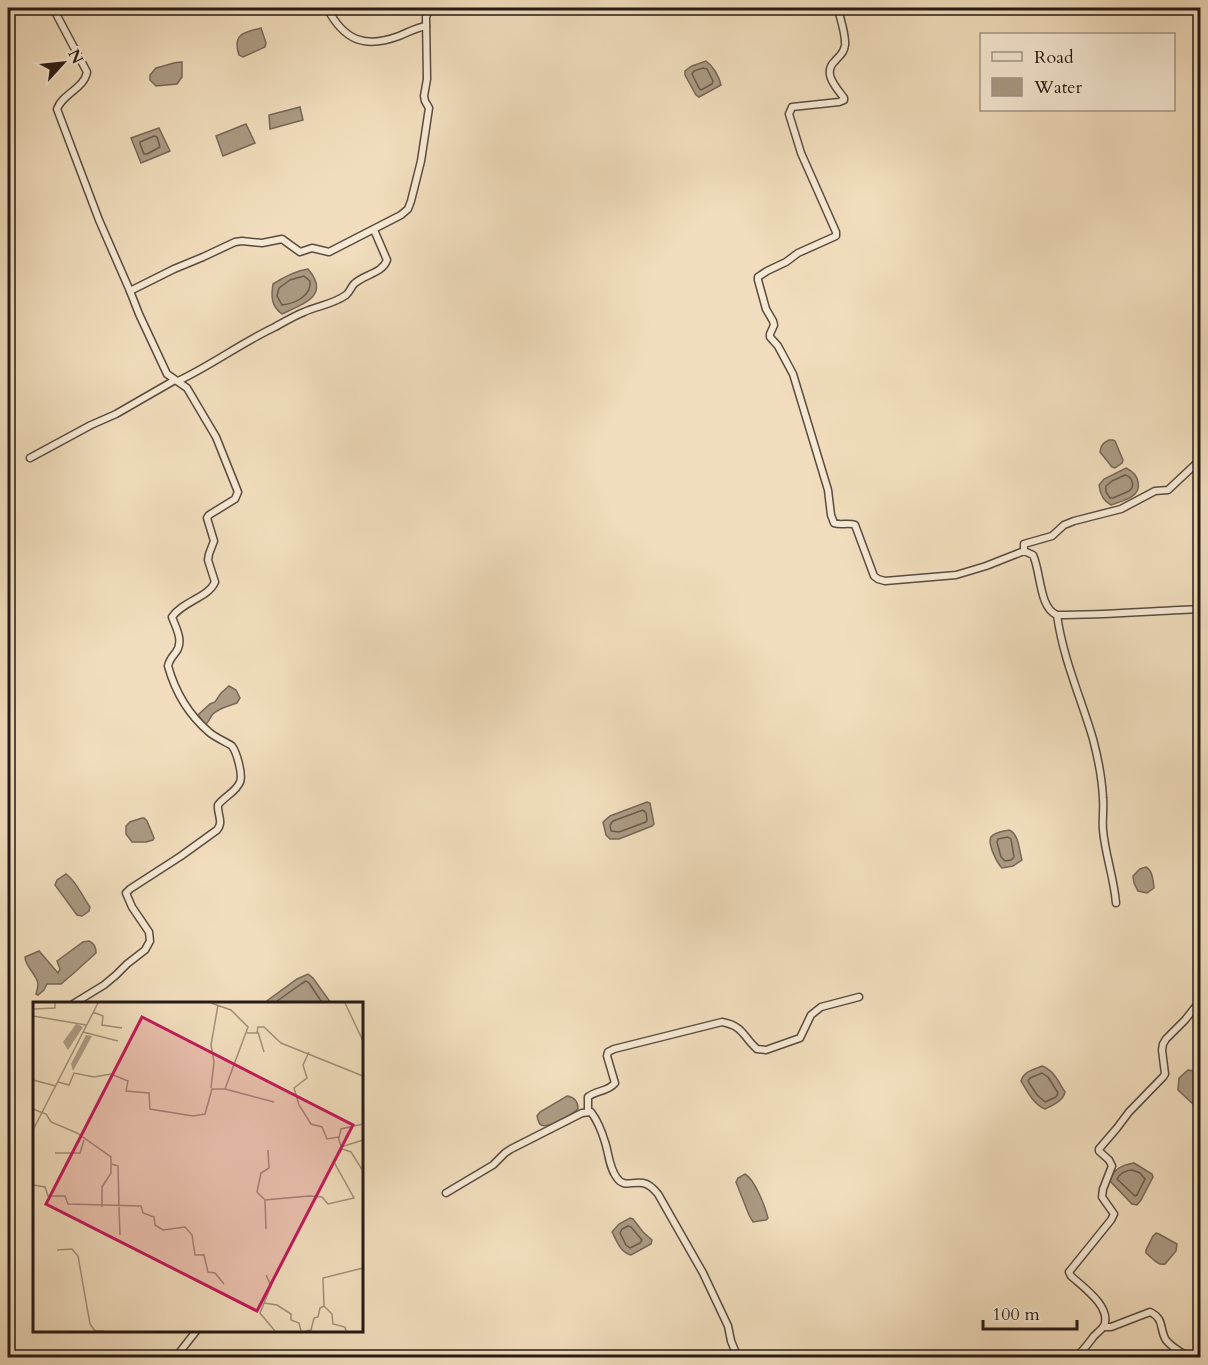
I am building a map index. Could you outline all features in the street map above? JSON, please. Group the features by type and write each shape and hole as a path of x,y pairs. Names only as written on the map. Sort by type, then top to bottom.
{"street":[{"path":"53,8 87,72 80,85 61,101 57,109 93,206 167,374 187,388 211,428 238,492 235,499 209,514 207,518 214,541 208,554 208,560 215,582 209,590 179,609 172,617 180,640 179,648 168,666 181,700 210,734 232,745 242,772 242,779 236,789 218,805 221,825 217,830 126,893 132,907 149,932 150,941 145,950 104,985 77,1002"},
{"path":"327,8 333,20 349,36 369,43 397,37 426,26"},
{"path":"130,291 235,242 262,243 282,239 300,252 312,248 329,252 374,230 408,209 421,161 429,108 424,96 427,79 426,17 430,8"},
{"path":"838,8 845,43 843,53 832,63 829,70 830,77 844,100 792,107 789,114 801,153 836,236 798,253 758,277 766,309 774,325 770,337 778,346 793,374 828,490 832,519 839,525 855,525 874,576 885,581 956,575 1011,558 1024,551"},
{"path":"30,459 91,425 193,375 245,342 304,312 348,294 353,284 386,264 387,260 374,230"},
{"path":"1024,551 1024,544 1052,536 1064,525 1120,509 1155,491 1168,490 1200,460"},
{"path":"1024,551 1034,555 1046,604 1051,613 1057,615 1200,609"},
{"path":"1057,615 1059,634 1093,740 1100,773 1103,832 1116,903"},
{"path":"588,1111 588,1097 610,1088 615,1083 607,1056 608,1052 614,1049 722,1022 734,1024 757,1049 766,1050 800,1038 811,1015 821,1007 859,997"},
{"path":"1075,1358 1105,1323 1101,1304 1069,1272 1114,1214 1102,1197 1112,1166 1099,1149 1129,1112 1163,1077 1165,1074 1163,1044 1200,1001"},
{"path":"446,1193 494,1165 512,1149 582,1113 591,1112 605,1140 610,1164 619,1181 632,1185 647,1184 658,1194 703,1273 728,1326 738,1358"},
{"path":"1103,1327 1111,1327 1150,1312 1159,1318 1167,1341 1189,1358"},
{"path":"175,1358 195,1332"}],"water":[{"path":"261,28 266,43 265,47 243,57 239,55 238,38"},
{"path":"706,61 719,78 721,85 699,97 685,75 685,71"},
{"path":"182,62 182,77 177,84 156,86 150,80 150,75 156,68"},
{"path":"300,107 303,120 270,129 269,115"},
{"path":"246,124 255,143 223,156 216,136"},
{"path":"159,128 170,151 141,163 131,138"},
{"path":"308,269 317,286 312,298 282,314 276,308 273,300 273,284"},
{"path":"1109,440 1115,441 1123,460 1115,468 1100,452 1103,444"},
{"path":"1126,468 1137,477 1137,491 1130,498 1111,505 1102,497 1099,485 1104,479"},
{"path":"229,686 236,690 240,698 237,703 217,711 206,724 203,723 198,715 215,702"},
{"path":"647,802 650,803 654,824 652,826 619,839 610,839 606,835 603,822 610,816"},
{"path":"142,818 147,821 154,838 146,842 132,842 126,834 126,826"},
{"path":"1009,830 1017,839 1022,860 1013,866 1002,868 993,853 990,840 994,834"},
{"path":"1146,867 1153,879 1154,888 1147,893 1138,891 1133,876"},
{"path":"66,874 90,907 89,911 82,916 77,915 55,885 57,880"},
{"path":"89,941 96,949 96,953 61,984 47,984 44,990 36,994 37,980 25,957 39,951 58,973 60,969 57,961 83,942"},
{"path":"308,974 330,1002 266,1002 297,979"},
{"path":"1042,1066 1053,1074 1065,1092 1060,1100 1045,1109 1034,1101 1021,1081 1027,1073"},
{"path":"1188,1070 1194,1071 1200,1077 1200,1108 1178,1090 1179,1078"},
{"path":"567,1096 575,1100 578,1109 554,1123 541,1125 537,1116 540,1112"},
{"path":"1134,1163 1152,1174 1153,1177 1137,1205 1132,1204 1110,1181 1113,1173 1119,1168"},
{"path":"745,1174 749,1177 765,1207 768,1218 766,1220 753,1222 749,1215 736,1182"},
{"path":"630,1218 652,1240 651,1244 631,1255 621,1249 612,1232 619,1224"},
{"path":"1156,1233 1177,1244 1176,1251 1165,1264 1157,1263 1146,1253"}]}
